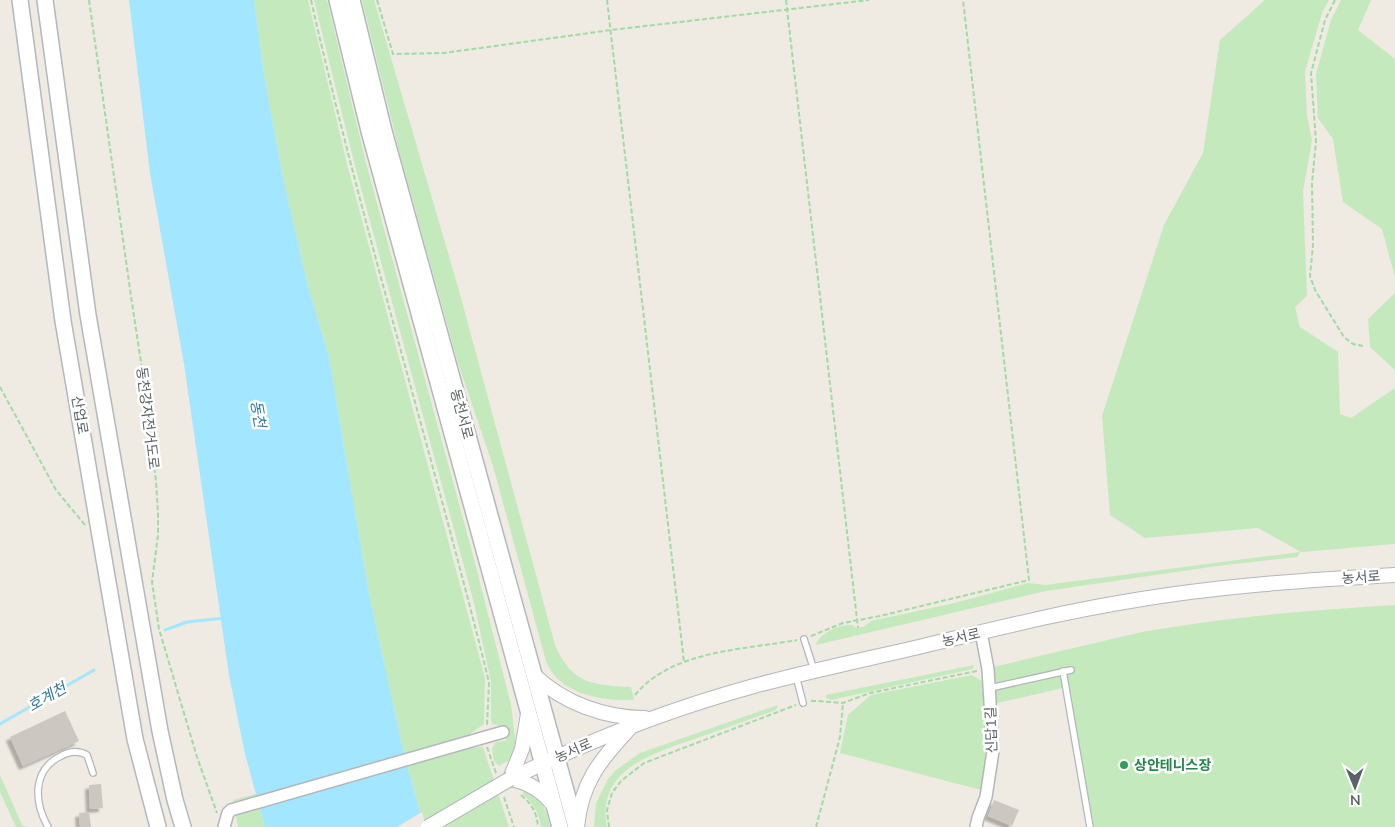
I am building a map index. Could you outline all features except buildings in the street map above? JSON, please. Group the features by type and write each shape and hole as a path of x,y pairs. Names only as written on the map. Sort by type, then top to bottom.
{"main road":[{"name":"산업로","path":"20,0 63,322 135,739 158,827"},
{"name":"산업로","path":"45,0 88,315 160,731 183,827"},
{"name":"동천서로","path":"338,0 369,131 541,764 560,827"},
{"name":"동천서로","path":"352,0 384,131 576,827"}],"street":[{"name":"농서로","path":"428,827 503,778 632,726 752,686 981,632 1129,601 1198,591 1395,574"},
{"name":"신답1길","path":"976,827 986,797 992,763 990,688 981,632"},
{"path":"534,675 547,688 596,710 634,718 654,718"},
{"path":"528,714 522,749 503,778 534,786 546,795 554,806"},
{"path":"576,827 584,792 592,776 602,760 632,726"},
{"path":"224,827 228,813 231,810 503,732"}],"lane":[{"path":"804,639 814,671"},
{"path":"990,688 1071,670"},
{"path":"1063,671 1090,827"},
{"path":"796,675 803,703"},
{"path":"48,827 38,795 40,778 47,766 64,754 78,752 87,755 93,773"}],"path":[{"name":"동천강자전거도로","path":"89,0 145,389 156,481 158,535 152,582 159,629 197,756 218,815"},
{"path":"311,0 352,167 424,431 487,674 489,683 486,737 488,752 503,778"},
{"path":"377,0 393,54 444,52 611,30 869,0"},
{"path":"607,0 684,662"},
{"path":"786,0 858,628"},
{"path":"635,694 642,685 665,669 684,662 731,650 804,639 843,623 1029,580 963,0"},
{"path":"1334,0 1325,20 1311,73 1316,142 1312,183 1313,245 1310,276 1315,290 1344,337 1353,344 1362,346"},
{"path":"0,387 56,490 85,526"},
{"path":"609,827 607,810 612,793 621,781 644,763 803,703 818,700 843,703 870,693 988,669"},
{"path":"816,827 840,737 843,703"},
{"path":"516,792 534,809 538,827"},
{"path":"503,795 514,827"}],"green space":[{"path":"254,0 308,0 348,168 485,678 484,724 467,736 470,748 483,747 509,827 424,827 404,754 369,594 329,357 309,290 284,183 265,81"},
{"path":"314,0 327,0 366,163 474,559 511,705 516,745 513,758 499,766 494,761 492,749 496,742 505,741 509,735 505,728 492,724 491,682 474,603 355,166"},
{"path":"362,0 374,0 458,287 555,645 569,668 576,675 594,683 631,687 634,700 596,697 571,689 552,672 546,661 493,466 458,363 400,154"},
{"path":"1265,0 1329,0 1322,13 1305,72 1307,116 1312,140 1303,192 1307,296 1295,307 1300,327 1338,352 1340,414 1351,418 1395,388 1395,544 1301,552 1258,528 1145,538 1110,515 1102,416 1164,225 1203,153 1220,40"},
{"path":"1341,0 1371,0 1358,30 1395,59 1395,277 1382,229 1343,202 1333,139 1318,118 1316,74 1331,20"},
{"path":"1395,293 1395,370 1370,347 1368,319"},
{"path":"1300,552 1297,557 1217,566 1046,591 816,645 826,633 842,626 863,627 871,621 955,603 1028,583 1045,585"},
{"path":"1395,605 1395,827 1094,827 1068,687 997,703 993,667 1142,632 1268,615"},
{"path":"974,665 973,669 831,700 825,697 826,695"},
{"path":"972,675 982,681 985,708 986,749 981,790 840,753 848,715 871,695"},
{"path":"778,705 776,710 663,750 631,766 619,777 610,790 606,807 607,827 594,827 596,803 608,779 616,770 640,753"},
{"path":"0,775 22,825 27,827 16,827 0,792"},
{"path":"523,791 535,796 542,804 550,827 541,827 533,805 523,794"},
{"path":"256,794 265,827 238,827 233,800"}],"water":[{"name":"동천","path":"129,0 254,0 265,81 284,183 309,290 329,357 369,594 404,754 424,827 265,827 245,754 229,675 184,364 150,173"}],"pier":[{"path":"422,812 426,827 397,827"}],"waterway":[{"path":"165,630 187,622 225,618"},
{"name":"호계천","path":"0,724 94,670"}],"place":[{"name":"상안테니스장","path":"1124,765"}]}
